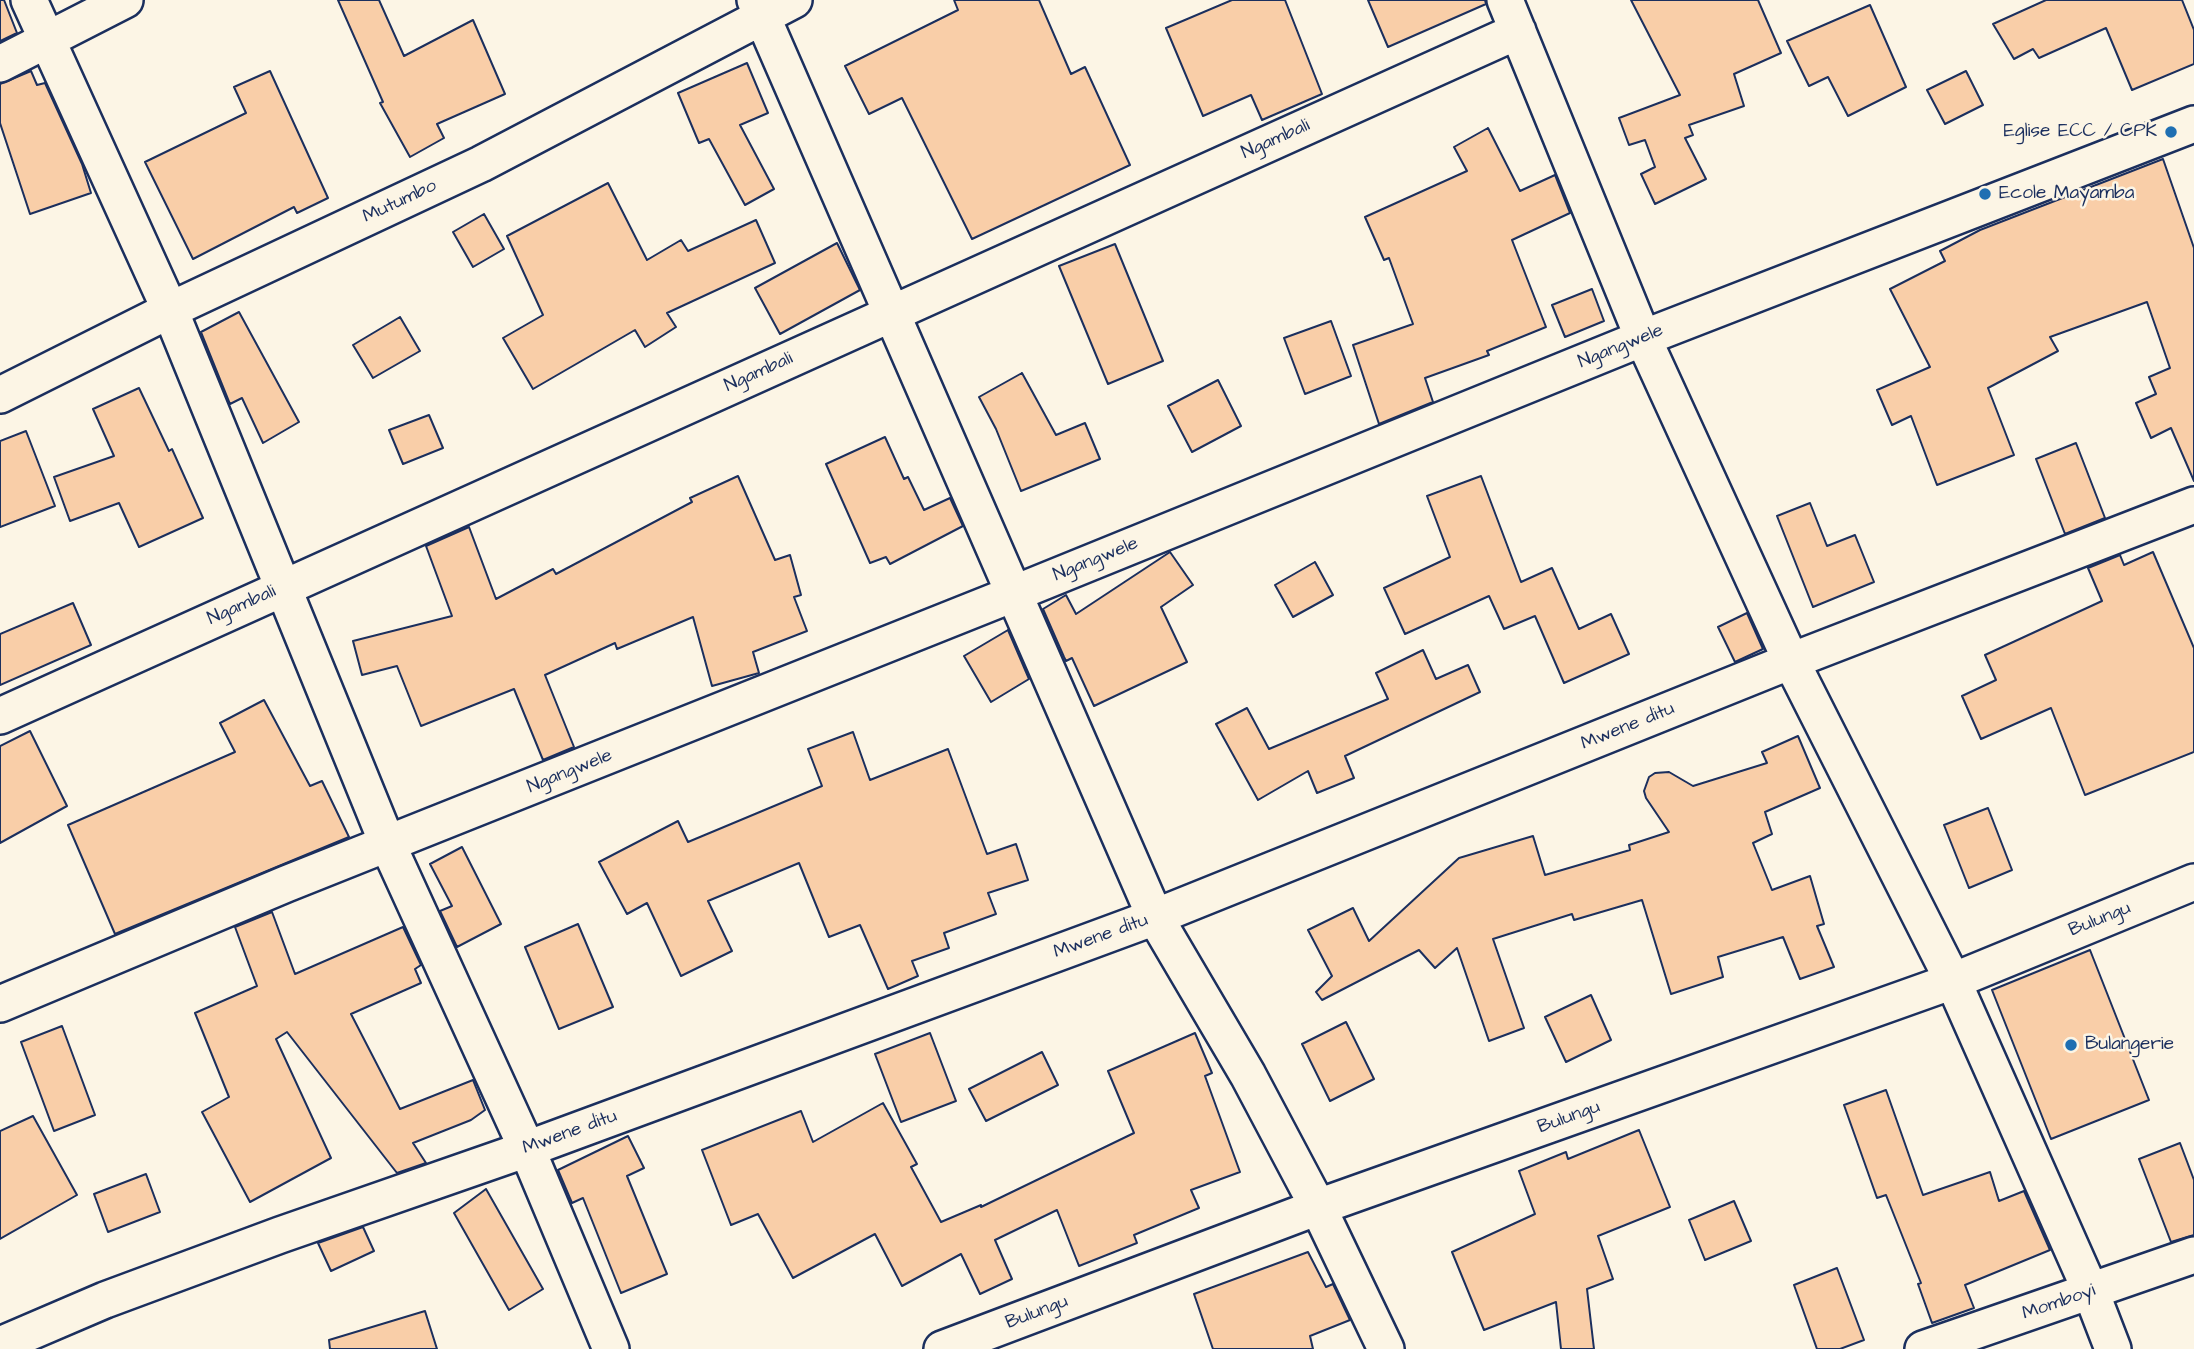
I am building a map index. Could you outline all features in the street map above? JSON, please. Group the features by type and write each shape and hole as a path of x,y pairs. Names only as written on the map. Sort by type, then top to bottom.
{"street":[{"path":"29,0 170,310 388,845 527,1149 611,1349"},
{"path":"0,64 125,0"},
{"name":"Mutumbo","path":"0,395 170,310 481,164 759,8 794,0"},
{"path":"759,8 1155,917 1248,1075 1318,1207 1386,1349"},
{"path":"1512,16 1643,338 1791,661 1953,981 2091,1292 2113,1349"},
{"name":"Ngambali","path":"0,716 892,312 1512,16"},
{"name":"Ngangwele","path":"0,1004 274,889 1013,594 1643,338 2194,124"},
{"name":"Mwene ditu","path":"0,1345 118,1296 527,1149 1155,917 1791,661 2194,505"},
{"name":"Bulungu","path":"942,1349 1318,1207 1953,981 2194,882"},
{"name":"Momboyi","path":"1923,1349 2194,1255"}],"building":[{"path":"0,0 4,0 17,33 0,41"},
{"path":"338,0 379,0 404,56 473,20 505,94 437,124 444,138 410,157 380,103 383,102"},
{"path":"954,0 1039,0 1071,74 1085,67 1130,165 972,239 902,98 869,114 845,66 958,10"},
{"path":"1232,0 1285,0 1322,94 1262,120 1251,95 1203,116 1166,28"},
{"path":"1368,0 1485,0 1486,4 1388,47"},
{"path":"1631,0 1758,0 1781,53 1734,74 1744,106 1689,125 1693,135 1685,138 1706,179 1655,204 1641,174 1655,167 1645,140 1629,145 1619,118 1680,95"},
{"path":"2046,0 2182,0 2194,30 2194,64 2132,90 2106,28 2039,58 2033,49 2014,59 1993,24"},
{"path":"1870,5 1906,87 1848,116 1828,77 1809,86 1787,41"},
{"path":"747,63 768,113 740,125 774,189 745,205 709,139 699,143 678,93"},
{"path":"31,71 37,85 45,83 82,164 91,193 30,214 0,123 0,84"},
{"path":"270,71 328,198 297,213 294,207 193,259 145,162 246,113 234,87"},
{"path":"1966,71 1983,105 1945,124 1927,90"},
{"path":"1488,128 1520,191 1555,175 1570,213 1512,240 1546,327 1487,351 1489,355 1425,378 1433,402 1379,424 1353,345 1413,324 1389,258 1384,260 1365,217 1467,171 1454,147"},
{"path":"2163,159 2194,248 2194,481 2171,428 2151,438 2136,403 2156,394 2149,377 2170,368 2147,302 2050,337 2058,351 1988,388 2014,455 1937,485 1911,416 1892,425 1877,390 1930,367 1890,289 1945,261 1940,251 1980,230"},
{"path":"608,183 647,260 681,240 688,251 756,220 775,263 667,313 676,327 645,347 635,330 533,389 503,338 543,315 507,236"},
{"path":"484,214 504,249 473,267 453,232"},
{"path":"837,243 860,290 780,334 755,288"},
{"path":"1115,244 1163,361 1108,384 1059,266"},
{"path":"1592,289 1604,321 1565,337 1552,305"},
{"path":"239,312 299,422 263,443 242,398 230,404 201,332"},
{"path":"400,317 420,351 373,378 353,345"},
{"path":"1331,321 1351,376 1305,394 1284,338"},
{"path":"1022,373 1056,435 1085,423 1100,459 1021,491 996,429 979,397"},
{"path":"1218,380 1241,426 1192,452 1168,406"},
{"path":"139,388 169,451 172,449 203,518 139,547 119,503 70,521 54,477 114,456 93,409"},
{"path":"429,415 443,448 403,464 389,430"},
{"path":"26,431 55,506 0,527 0,441"},
{"path":"885,437 904,479 908,477 924,510 950,498 963,526 890,564 886,557 870,563 826,464"},
{"path":"2076,443 2105,518 2065,534 2036,459"},
{"path":"738,476 775,560 790,555 801,595 794,597 807,631 753,652 759,673 712,686 693,617 617,649 615,643 545,675 574,747 543,760 514,689 421,726 397,666 362,675 353,641 452,616 426,546 469,527 496,599 553,569 556,574 692,502 690,498"},
{"path":"1481,476 1521,582 1552,568 1579,629 1611,614 1629,654 1564,683 1535,616 1504,629 1489,596 1405,634 1384,588 1450,557 1427,496"},
{"path":"1810,503 1827,546 1855,535 1874,582 1813,607 1777,516"},
{"path":"1170,552 1193,585 1161,607 1187,662 1094,706 1072,658 1066,661 1043,609 1066,595 1076,614"},
{"path":"2153,552 2194,648 2194,752 2085,795 2051,708 1981,739 1962,696 1996,680 1985,655 2102,601 2088,568 2120,555 2124,565"},
{"path":"1315,562 1333,595 1293,617 1275,585"},
{"path":"73,603 91,645 0,685 0,634"},
{"path":"1747,613 1763,649 1735,662 1718,627"},
{"path":"1008,630 1029,679 991,702 964,656"},
{"path":"1423,650 1436,679 1468,665 1480,692 1345,756 1354,778 1317,793 1308,771 1258,800 1216,724 1247,708 1269,749 1388,699 1376,673"},
{"path":"264,700 310,786 322,781 349,837 115,934 68,825 235,752 220,723"},
{"path":"30,731 67,806 0,843 0,746"},
{"path":"853,732 870,780 948,749 987,854 1016,844 1028,880 988,893 996,914 944,933 949,948 912,961 918,976 888,989 860,925 829,937 799,863 708,901 732,951 681,976 647,903 627,914 599,862 678,821 688,842 822,786 808,749"},
{"path":"1798,736 1820,788 1765,812 1772,834 1753,843 1772,890 1810,876 1824,924 1817,926 1834,967 1800,979 1783,937 1718,957 1723,977 1671,994 1642,900 1574,920 1572,914 1493,939 1524,1028 1489,1041 1457,948 1435,968 1419,950 1322,1000 1316,992 1332,976 1308,930 1353,908 1369,941 1459,858 1533,836 1545,875 1630,850 1629,845 1669,832 1646,798 1644,791 1649,777 1655,773 1669,772 1693,786 1767,763 1762,752"},
{"path":"1988,808 2012,870 1969,888 1944,825"},
{"path":"462,847 501,924 457,947 440,911 452,906 430,864"},
{"path":"272,912 295,974 403,927 421,965 415,969 421,983 351,1014 400,1109 473,1080 485,1110 471,1120 413,1143 426,1163 397,1173 287,1032 276,1039 331,1158 250,1202 202,1112 229,1097 195,1013 257,986 235,927"},
{"path":"578,924 613,1007 559,1029 525,947"},
{"name":"Bulangerie","path":"2090,950 2149,1100 2051,1139 1992,990"},
{"path":"1591,995 1611,1040 1566,1062 1545,1017"},
{"path":"1346,1022 1374,1079 1330,1101 1302,1044"},
{"path":"62,1026 95,1115 54,1131 21,1042"},
{"path":"930,1033 956,1101 901,1122 875,1054"},
{"path":"1195,1033 1212,1073 1205,1076 1240,1172 1191,1190 1199,1208 1134,1235 1137,1243 1079,1266 1057,1210 995,1240 1012,1279 980,1294 961,1254 902,1286 875,1234 793,1278 758,1214 731,1225 702,1150 801,1111 813,1142 883,1103 917,1164 911,1167 941,1222 981,1207 1134,1133 1108,1071"},
{"path":"1042,1052 1058,1085 986,1121 969,1089"},
{"path":"1886,1090 1923,1195 1990,1172 1999,1201 2024,1191 2050,1250 1965,1285 1974,1308 1932,1323 1918,1284 1921,1283 1886,1195 1877,1198 1844,1105"},
{"path":"33,1116 77,1195 0,1239 0,1131"},
{"path":"1639,1130 1670,1207 1598,1236 1613,1279 1587,1289 1594,1349 1561,1349 1556,1302 1484,1330 1452,1252 1535,1214 1519,1171 1566,1152 1568,1159"},
{"path":"628,1136 644,1168 627,1176 667,1274 621,1293 583,1198 572,1203 558,1170"},
{"path":"2180,1143 2194,1180 2194,1235 2171,1242 2139,1159"},
{"path":"146,1174 160,1212 108,1232 94,1194"},
{"path":"486,1189 543,1289 509,1310 454,1213"},
{"path":"1734,1201 1751,1241 1705,1260 1689,1220"},
{"path":"363,1227 374,1251 331,1271 318,1243"},
{"path":"1308,1252 1326,1287 1333,1284 1350,1320 1310,1336 1313,1349 1213,1349 1194,1294"},
{"path":"1837,1268 1864,1340 1840,1349 1817,1349 1794,1285"},
{"path":"425,1311 437,1349 330,1349 329,1340"}],"place":[{"name":"Eglise ECC / CPK","path":"2171,132"},
{"name":"Ecole Mayamba","path":"1985,194"},
{"name":"Bulangerie","path":"2071,1045"}]}
